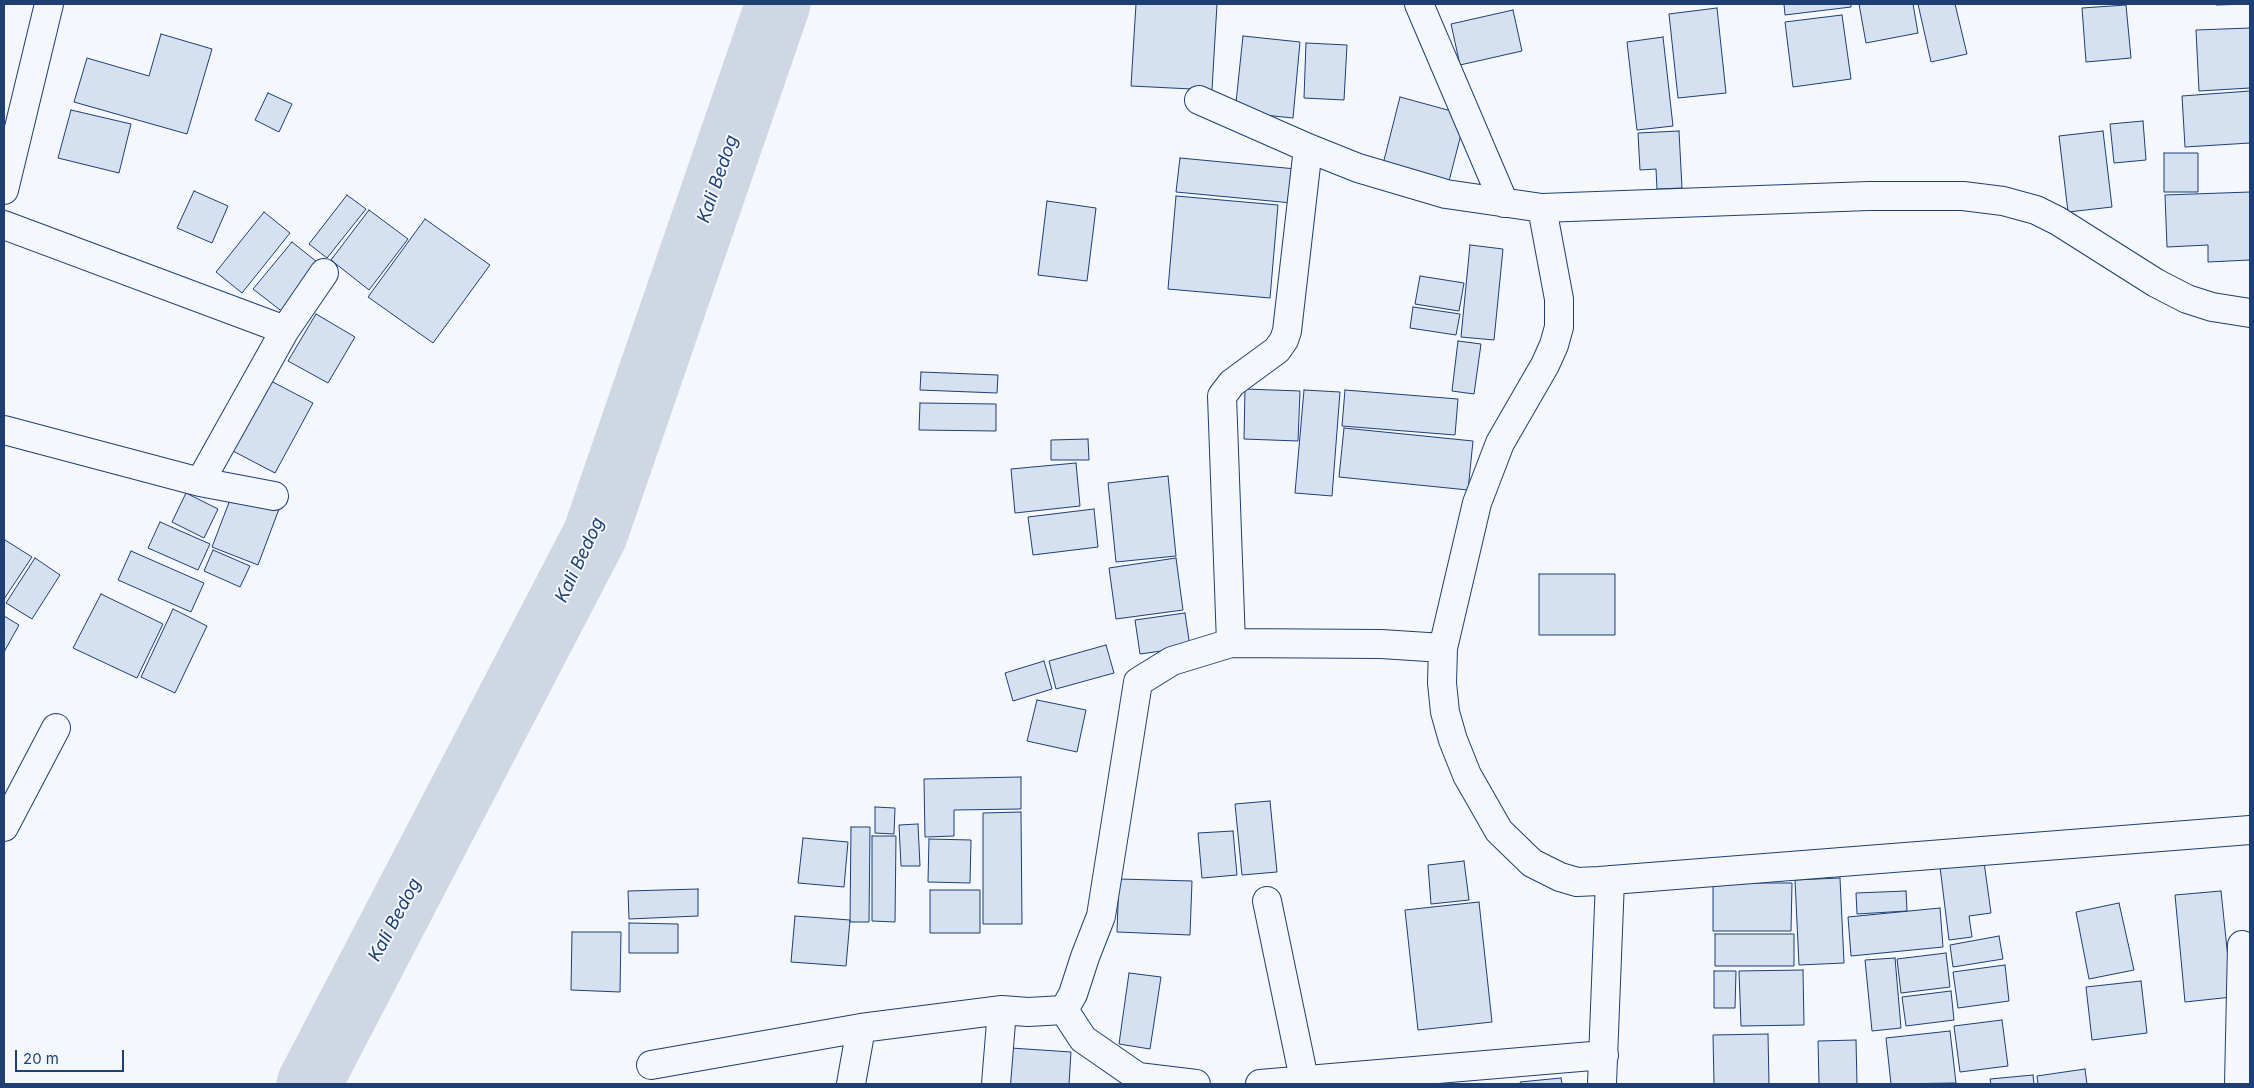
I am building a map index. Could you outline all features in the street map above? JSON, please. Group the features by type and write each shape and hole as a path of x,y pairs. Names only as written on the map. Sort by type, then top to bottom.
{"street":[{"path":"4,190 49,4"},
{"path":"1419,4 1504,202"},
{"path":"1199,100 1358,168 1446,194 1542,208 1869,196 1963,196 2003,201 2036,210 2058,221 2156,283 2188,299 2212,307 2250,313"},
{"path":"1231,643 1222,396 1232,382 1272,354 1284,340 1288,322 1308,148"},
{"path":"1542,208 1559,299 1559,327 1554,345 1545,365 1500,443 1477,503 1443,648 1442,683 1445,712 1453,740 1467,774 1492,821 1509,843 1532,863 1560,877 1577,882 2250,830"},
{"path":"4,225 286,330"},
{"path":"200,482 286,330 324,273"},
{"path":"4,430 200,482 274,496"},
{"path":"1064,1010 1073,994 1101,916 1138,682 1172,661 1231,643 1382,644 1443,648"},
{"path":"4,827 56,728"},
{"path":"1602,1084 1610,880"},
{"path":"1268,901 1305,1082"},
{"path":"2239,1084 2242,945"},
{"path":"652,1065 861,1028 1002,1010 1028,1012 1064,1010"},
{"path":"996,1084 1002,1010"},
{"path":"1064,1010 1083,1039 1138,1077 1196,1084"},
{"path":"852,1084 861,1028"},
{"path":"1260,1084 1305,1082 1604,1055"}],"building":[{"path":"1136,4 1217,4 1212,90 1131,86"},
{"path":"1784,4 1851,4 1851,7 1785,15"},
{"path":"1859,4 1913,4 1918,33 1866,43"},
{"path":"1918,4 1955,4 1967,54 1931,62"},
{"path":"2216,4 2250,4 2216,5"},
{"path":"2126,5 2131,58 2086,62 2082,8"},
{"path":"1717,8 1726,93 1678,98 1669,14"},
{"path":"1513,10 1522,51 1460,65 1451,24"},
{"path":"1842,15 1851,79 1793,87 1785,22"},
{"path":"2250,28 2250,88 2199,91 2196,30"},
{"path":"161,34 212,49 187,134 74,102 87,58 149,76"},
{"path":"1243,36 1300,42 1293,118 1235,112"},
{"path":"1663,37 1673,126 1637,130 1627,42"},
{"path":"1306,43 1347,45 1344,100 1304,98"},
{"path":"2250,91 2250,143 2185,147 2182,96"},
{"path":"268,93 292,104 279,132 255,120"},
{"path":"1400,97 1466,115 1448,185 1382,168"},
{"path":"71,110 131,124 119,173 58,158"},
{"path":"2143,121 2146,160 2114,163 2110,124"},
{"path":"1679,131 1682,188 1657,189 1656,169 1640,170 1638,133"},
{"path":"2103,131 2112,207 2068,212 2059,136"},
{"path":"2164,153 2198,153 2198,192 2164,192"},
{"path":"1180,158 1296,169 1292,203 1176,192"},
{"path":"194,191 228,206 212,243 177,228"},
{"path":"2250,192 2250,260 2208,262 2208,245 2167,247 2165,195"},
{"path":"347,195 366,209 327,258 309,244"},
{"path":"1176,196 1278,205 1270,298 1168,289"},
{"path":"1047,201 1096,208 1087,281 1038,275"},
{"path":"369,210 408,239 369,290 331,260"},
{"path":"264,212 290,233 242,293 216,272"},
{"path":"425,219 490,265 433,343 368,297"},
{"path":"292,242 322,266 284,313 253,289"},
{"path":"1470,245 1503,249 1494,340 1461,337"},
{"path":"1420,276 1464,283 1459,311 1415,304"},
{"path":"1413,307 1460,314 1456,335 1410,328"},
{"path":"316,314 355,337 328,383 288,361"},
{"path":"1458,341 1481,344 1474,394 1452,391"},
{"path":"921,372 998,375 997,393 920,390"},
{"path":"269,380 313,403 275,473 231,450"},
{"path":"1245,389 1300,391 1298,441 1244,439"},
{"path":"1304,390 1340,392 1332,496 1295,493"},
{"path":"1345,390 1458,399 1455,435 1342,426"},
{"path":"920,403 996,404 996,431 919,430"},
{"path":"1344,428 1473,441 1468,490 1339,477"},
{"path":"1088,439 1089,460 1051,460 1051,440"},
{"path":"1076,463 1080,506 1015,513 1011,469"},
{"path":"1168,476 1176,556 1116,562 1108,483"},
{"path":"233,492 279,509 258,565 212,547"},
{"path":"186,493 218,509 204,538 172,522"},
{"path":"1094,509 1098,547 1033,555 1028,517"},
{"path":"160,522 210,544 198,570 148,548"},
{"path":"5,540 32,557 4,599 4,542"},
{"path":"213,550 250,566 240,587 204,571"},
{"path":"131,551 204,583 191,612 118,580"},
{"path":"35,558 60,575 32,619 6,603"},
{"path":"1176,558 1183,610 1116,619 1109,568"},
{"path":"1539,574 1615,574 1615,635 1539,635"},
{"path":"101,594 163,624 137,678 73,648"},
{"path":"173,609 207,626 175,693 141,677"},
{"path":"1185,613 1190,647 1140,654 1135,620"},
{"path":"4,616 19,625 4,652"},
{"path":"1106,645 1114,673 1056,689 1049,661"},
{"path":"1044,661 1052,689 1013,701 1005,673"},
{"path":"1037,700 1086,710 1077,752 1027,741"},
{"path":"1021,777 1021,809 954,810 954,836 925,837 924,779"},
{"path":"1270,801 1277,872 1242,875 1235,804"},
{"path":"875,807 895,808 894,834 875,833"},
{"path":"1021,812 1022,924 983,924 983,813"},
{"path":"918,824 920,866 901,866 899,825"},
{"path":"851,827 870,827 869,922 850,922"},
{"path":"1233,831 1237,875 1202,878 1198,833"},
{"path":"872,836 896,836 895,922 872,921"},
{"path":"803,838 848,842 844,887 798,883"},
{"path":"929,839 971,840 970,883 928,882"},
{"path":"1464,861 1469,900 1431,904 1428,865"},
{"path":"1984,862 1991,913 1969,916 1972,937 1949,940 1940,867"},
{"path":"1840,878 1844,963 1799,965 1795,880"},
{"path":"1119,879 1192,881 1190,935 1117,932"},
{"path":"1713,883 1792,883 1791,931 1713,931"},
{"path":"698,889 698,916 629,919 628,891"},
{"path":"930,890 980,890 980,933 930,933"},
{"path":"1906,891 1907,911 1857,914 1856,893"},
{"path":"2221,891 2232,997 2185,1002 2175,895"},
{"path":"1479,902 1492,1022 1418,1030 1405,910"},
{"path":"2119,903 2134,970 2089,979 2076,912"},
{"path":"1940,908 1943,947 1851,956 1848,917"},
{"path":"795,916 850,920 846,966 791,962"},
{"path":"629,923 678,924 678,953 629,953"},
{"path":"572,932 621,932 620,992 571,990"},
{"path":"1715,934 1794,934 1794,966 1715,966"},
{"path":"1999,936 2003,959 1953,967 1950,945"},
{"path":"1946,953 1950,987 1901,993 1897,959"},
{"path":"1895,958 1901,1028 1872,1031 1865,960"},
{"path":"2005,965 2009,1001 1958,1008 1953,972"},
{"path":"1803,970 1804,1025 1741,1026 1739,971"},
{"path":"1714,971 1736,971 1735,1008 1714,1008"},
{"path":"1129,973 1161,977 1150,1049 1119,1044"},
{"path":"2141,981 2147,1033 2092,1040 2086,987"},
{"path":"1951,991 1954,1020 1906,1026 1902,997"},
{"path":"2002,1020 2008,1066 1960,1072 1954,1026"},
{"path":"1950,1031 1956,1083 1891,1084 1886,1038"},
{"path":"1768,1034 1769,1084 1714,1084 1713,1035"},
{"path":"1856,1040 1857,1084 1819,1084 1818,1041"},
{"path":"1011,1048 1071,1052 1069,1084 1009,1084"},
{"path":"2085,1069 2087,1084 2038,1084 2037,1076"},
{"path":"2033,1075 2034,1084 1991,1084 1990,1079"},
{"path":"1561,1078 1562,1084 1521,1084 1520,1082"}],"waterway":[{"name":"Kali Bedog","path":"309,1084 595,535 778,4"}]}
